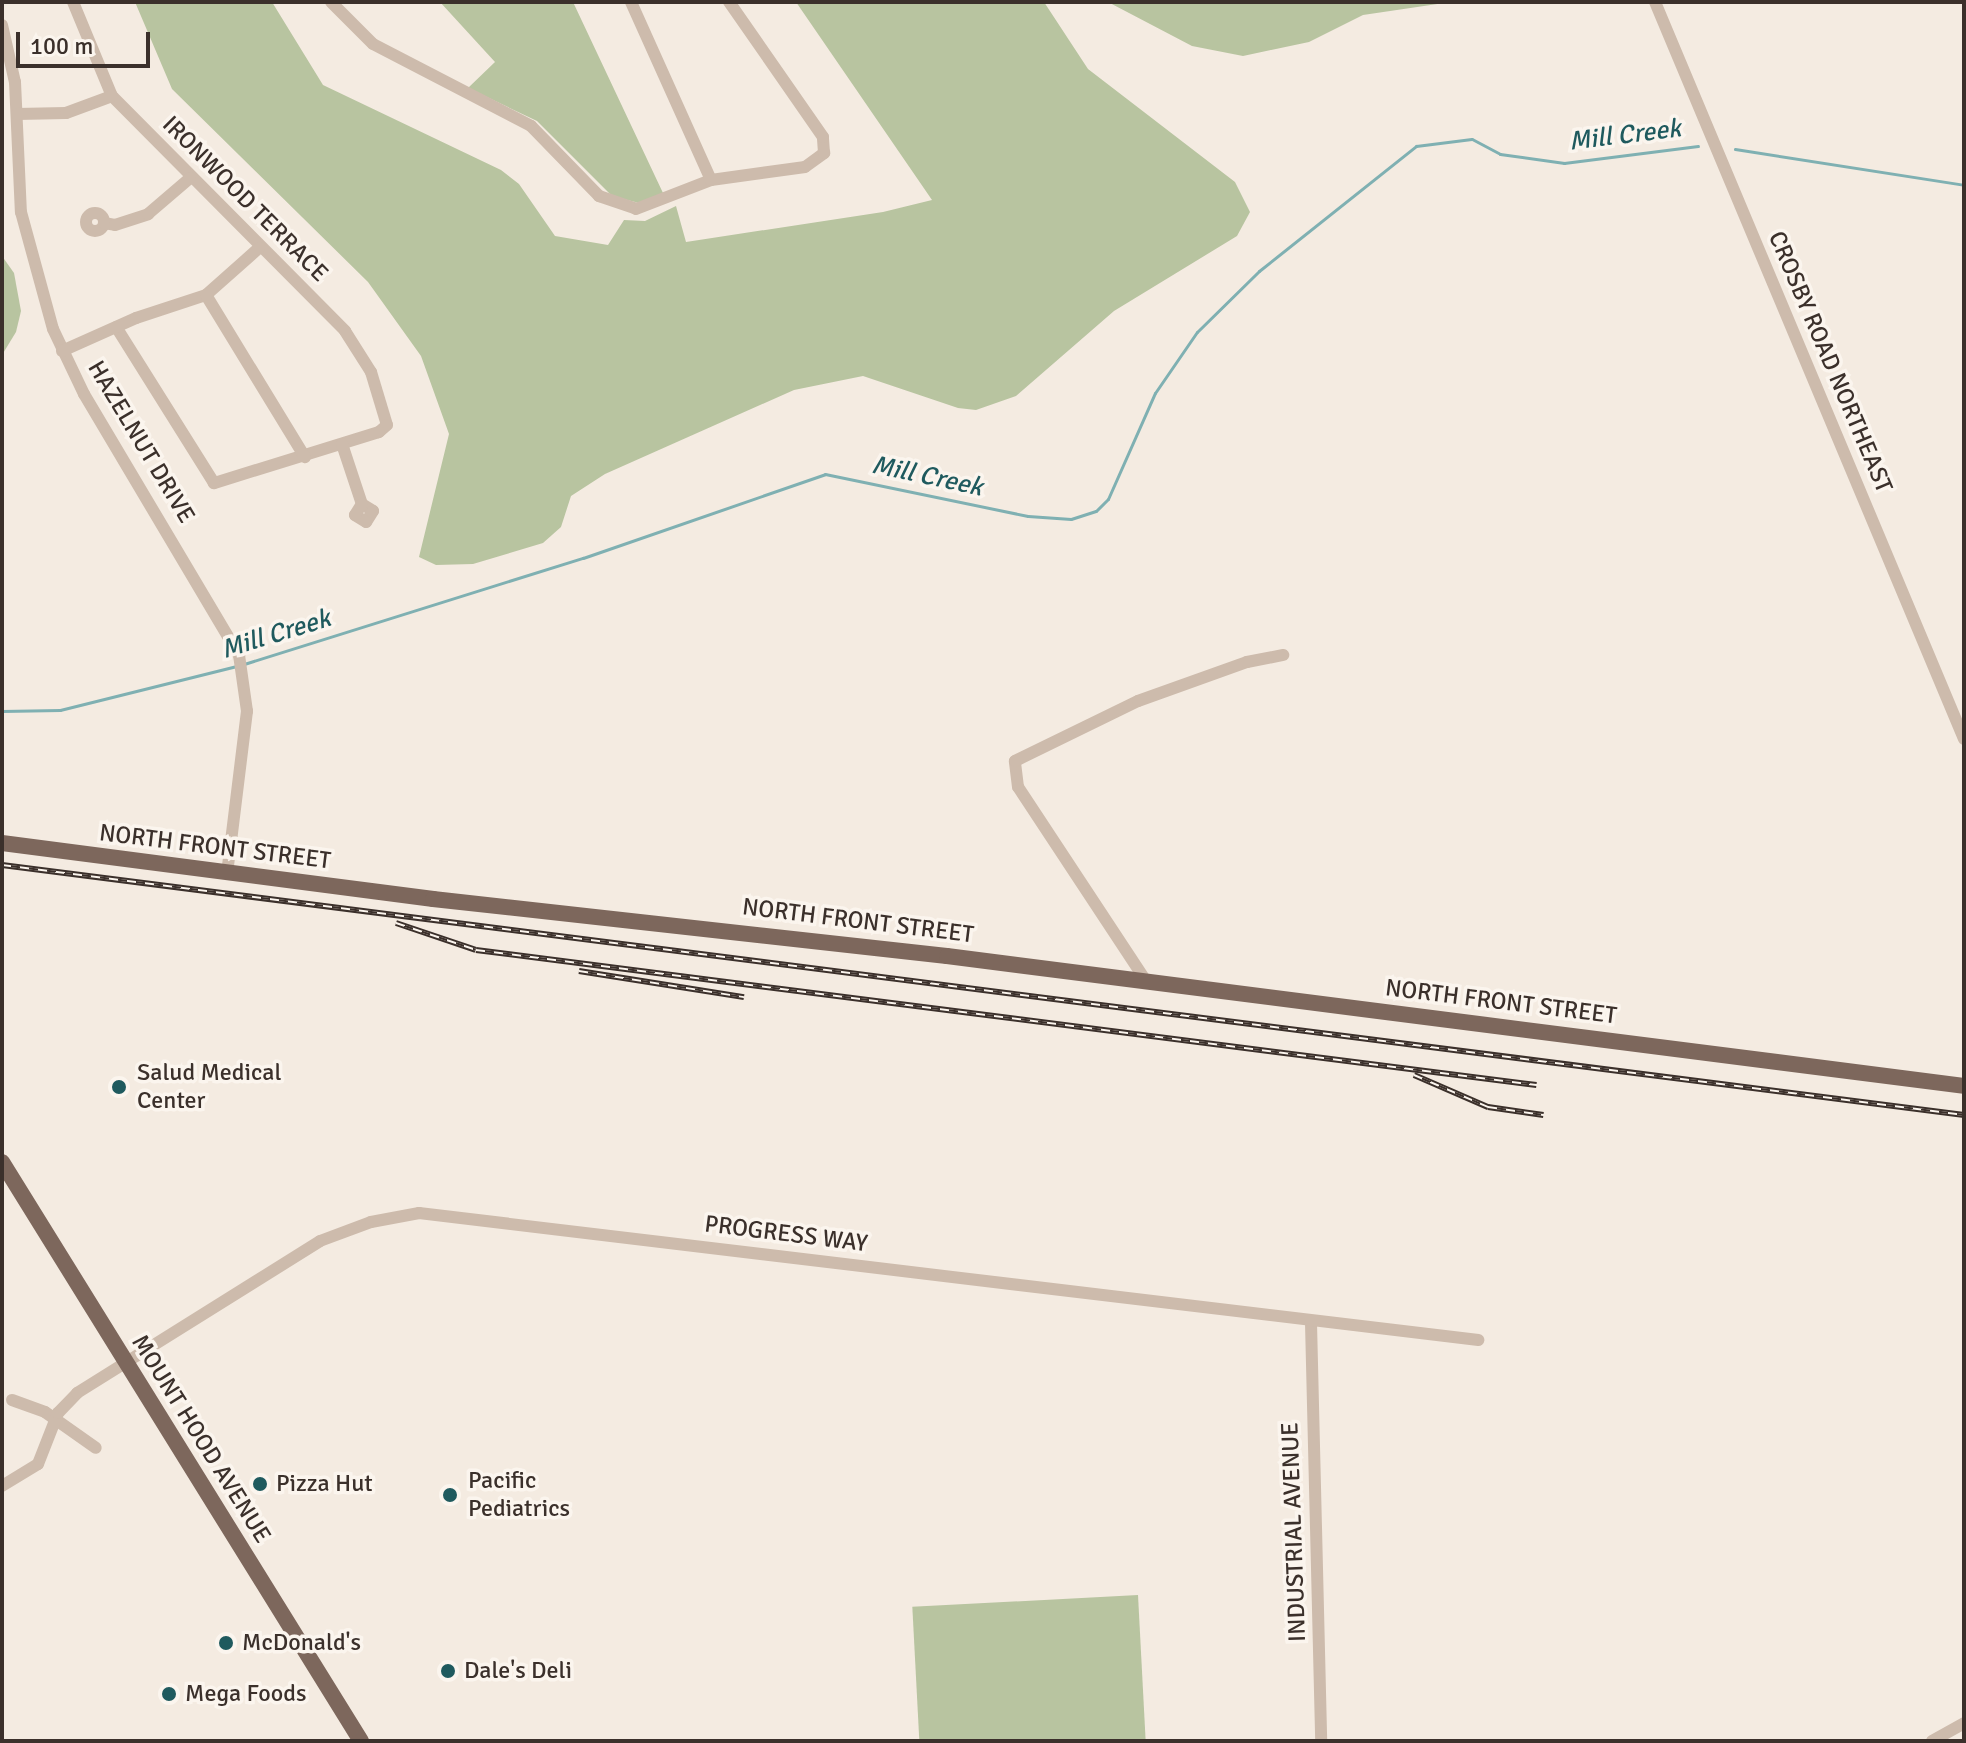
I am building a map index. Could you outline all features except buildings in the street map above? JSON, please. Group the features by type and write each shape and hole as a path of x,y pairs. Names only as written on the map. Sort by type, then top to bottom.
{"main road":[{"name":"NORTH FRONT STREET","path":"2,843 227,873 1146,981 1964,1086"},
{"name":"MOUNT HOOD AVENUE","path":"2,1162 8,1187 125,1363 361,1741"}],"street":[{"name":"IRONWOOD TERRACE","path":"73,2 112,96 352,339 377,386 387,425 342,444"},
{"path":"331,2 387,54 540,132 613,205 644,208 711,180 805,167 825,148 823,137 729,2"},
{"path":"631,2 711,180"},
{"name":"CROSBY ROAD NORTHEAST","path":"1655,2 1964,739"},
{"name":"HAZELNUT DRIVE","path":"2,25 13,65 17,114 16,165 26,237 62,351 239,655 244,674 246,729 227,873"},
{"path":"17,114 66,113 112,96"},
{"path":"104,223 115,225 148,214 190,178"},
{"path":"62,351 116,327 206,295 259,248"},
{"path":"206,295 305,457"},
{"path":"116,327 214,483 342,444 362,504"},
{"path":"1146,981 1018,787 1015,761 1145,698 1247,662 1283,655"},
{"name":"PROGRESS WAY","path":"56,1418 77,1393 320,1241 371,1222 419,1213 1311,1323 1478,1340"},
{"name":"INDUSTRIAL AVENUE","path":"1311,1323 1321,1741"},
{"path":"12,1400 56,1418 96,1448"},
{"path":"2,1486 38,1464 56,1418"},
{"path":"1932,1741 1964,1723"}],"green space":[{"path":"135,2 272,2 323,85 501,170 519,184 555,236 608,245 624,220 645,221 676,206 686,242 883,212 932,200 796,2 1044,2 1088,69 1235,182 1250,212 1237,236 1114,311 1016,396 976,410 958,408 863,376 794,390 605,474 571,496 561,527 543,543 473,564 436,565 419,557 449,434 421,356 368,282 172,89"},
{"path":"440,2 573,2 663,193 639,203 612,196 537,121 468,88 495,62"},
{"path":"1108,2 1451,2 1363,15 1309,42 1243,56 1192,46"},
{"path":"2,256 14,273 21,311 16,332 2,355"},
{"path":"1138,1595 1146,1741 919,1741 912,1607"}],"waterway":[{"name":"Mill Creek","path":"244,664 583,558 825,474 1028,516 1071,519 1096,511 1108,499 1155,393 1197,332 1259,271 1416,146 1472,139 1500,154 1564,163 1698,146"},
{"name":"Mill Creek","path":"1735,149 1964,185"},
{"name":"Mill Creek","path":"2,711 60,710 237,666"}],"railway":[{"path":"2,865 1964,1115"},
{"path":"396,923 476,950 1536,1085"},
{"path":"579,971 744,997"},
{"path":"1414,1075 1488,1107 1543,1115"}],"place":[{"name":"Salud Medical Center","path":"119,1087"},
{"name":"Pizza Hut","path":"260,1484"},
{"name":"Pacific Pediatrics","path":"450,1495"},
{"name":"McDonald's","path":"226,1643"},
{"name":"Dale's Deli","path":"448,1671"},
{"name":"Mega Foods","path":"169,1694"}]}
